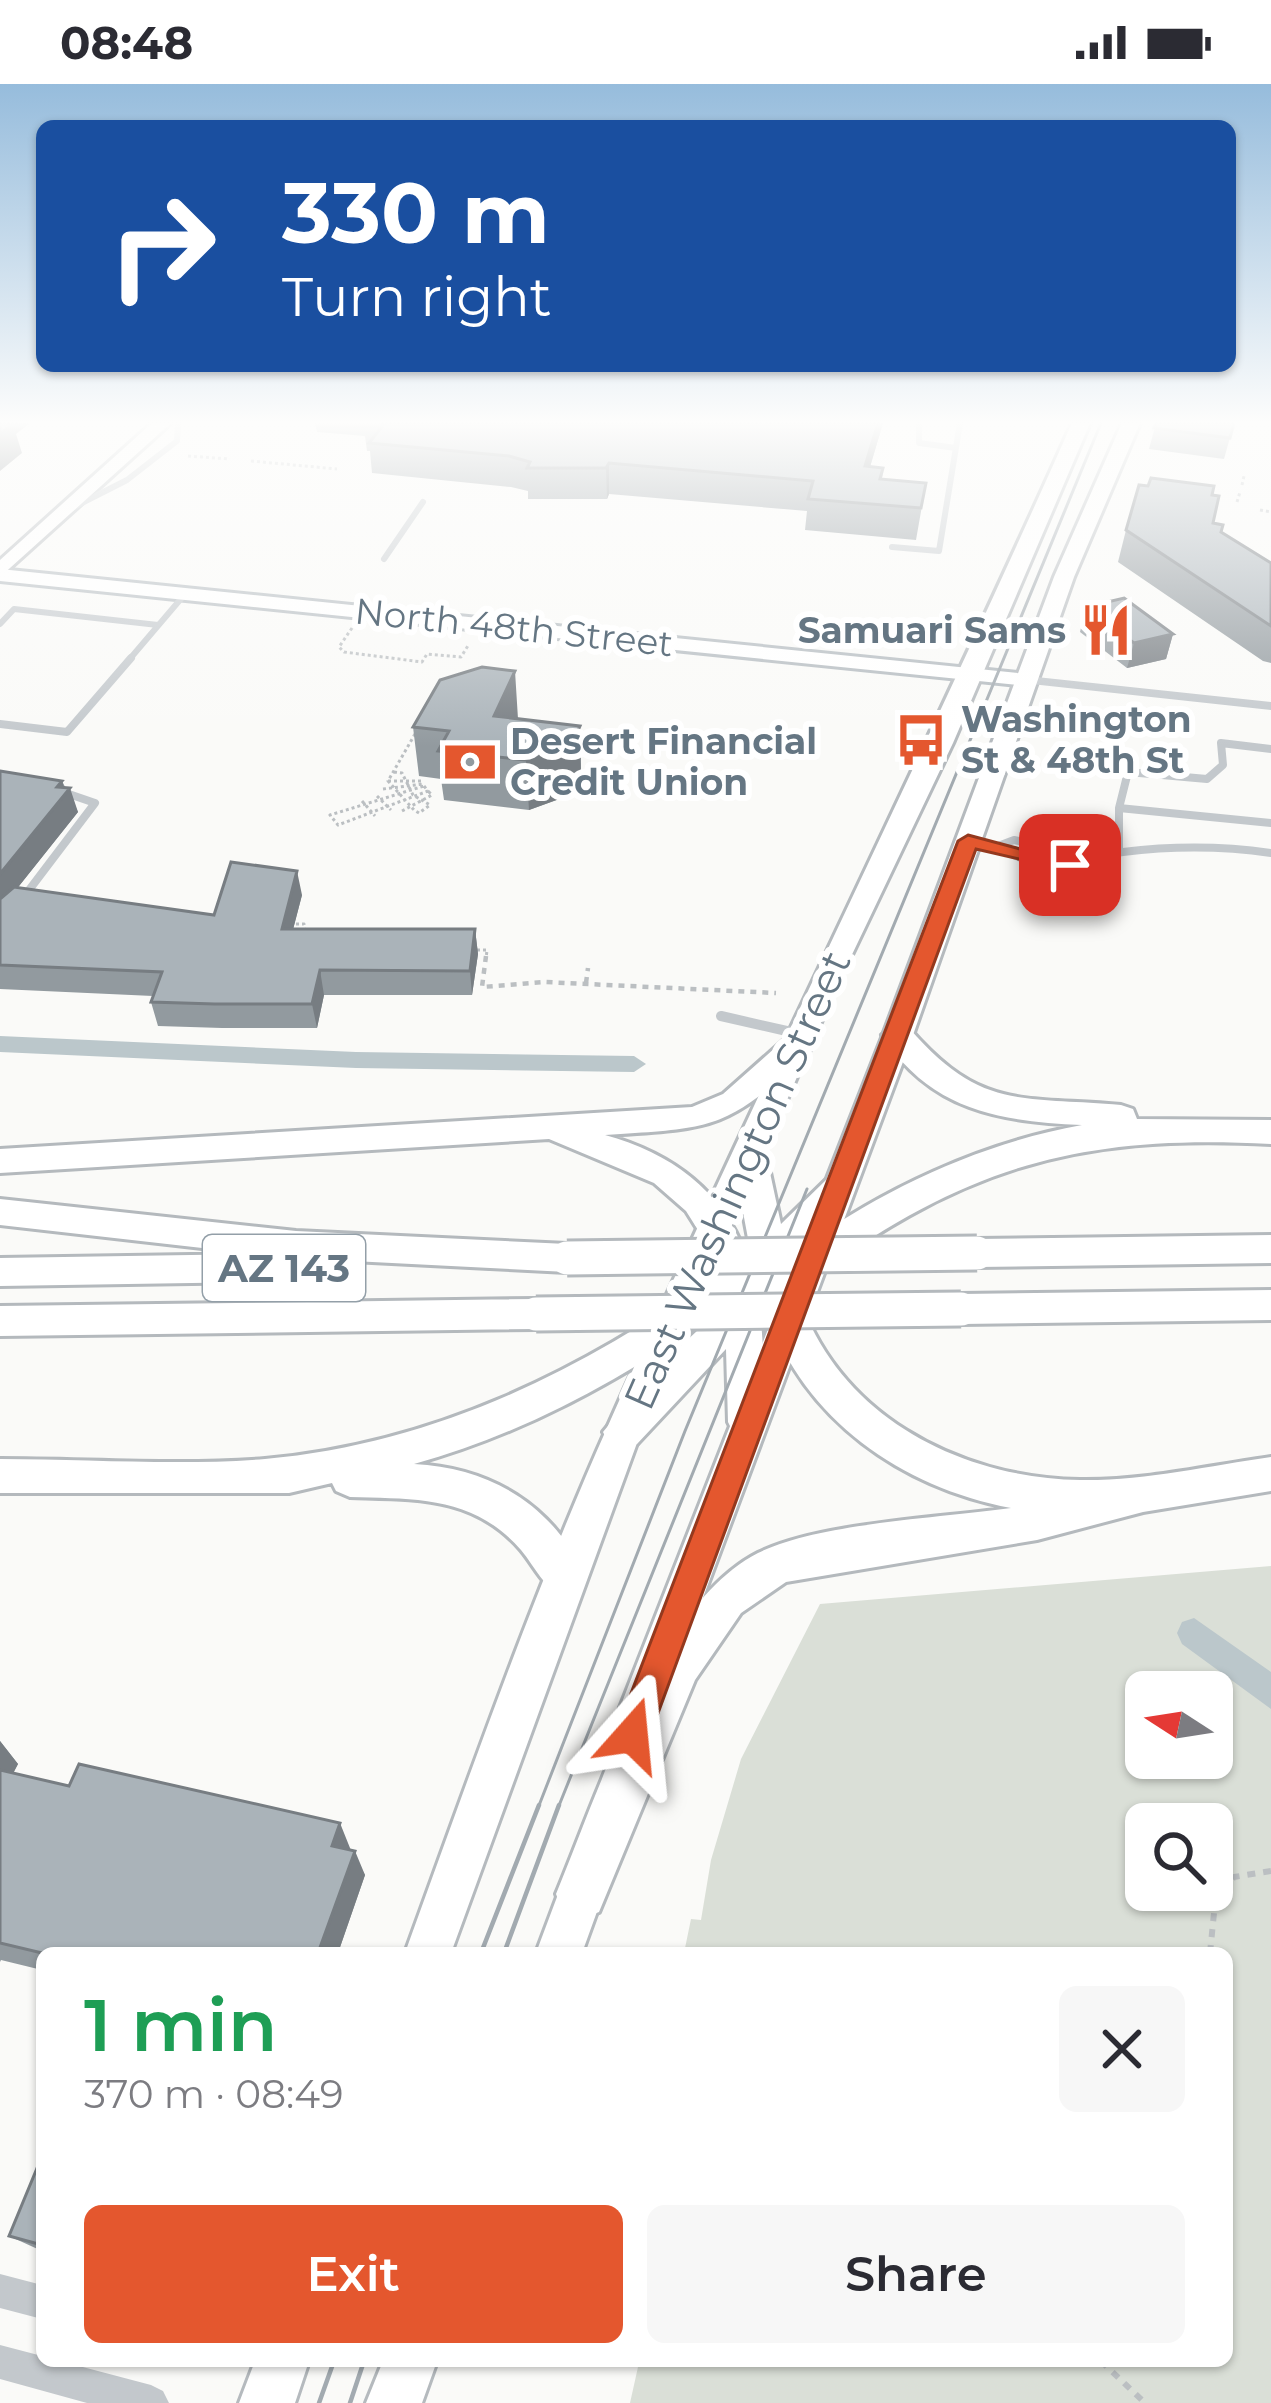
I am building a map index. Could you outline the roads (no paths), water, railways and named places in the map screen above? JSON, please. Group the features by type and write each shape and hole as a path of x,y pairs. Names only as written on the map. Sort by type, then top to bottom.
{"highway":[{"path":"898,1035 929,1074 984,1105 1271,1132"},
{"path":"0,1161 519,1132 710,1115 751,1090 799,1041"},
{"path":"269,1474 361,1463 468,1435 548,1401 671,1325 787,1281 914,1198 1019,1151 1113,1132 1208,1129"},
{"path":"519,1132 565,1136 620,1152 679,1185 718,1224 740,1297 748,1422"},
{"path":"749,1154 787,1281 802,1352 843,1402 880,1434 926,1461 1022,1493 1078,1498 1271,1474"},
{"path":"787,1281 838,1189"},
{"path":"0,1212 258,1242 567,1258"},
{"name":"AZ 143","path":"0,1272 567,1258 1271,1249"},
{"path":"623,1432 740,1297"},
{"name":"AZ 143","path":"0,1321 1271,1305"},
{"path":"0,1476 269,1474 474,1489 524,1520 565,1577"},
{"path":"581,1894 678,1666 698,1634 742,1584 806,1557 1037,1522 1150,1492"}],"main road":[{"path":"0,573 46,531"},
{"name":"East Washington Street","path":"430,1947 623,1432 1034,531"},
{"name":"East Washington Street","path":"838,1189 898,1035 983,843 1027,680 1082,531"},
{"path":"562,1947 645,1695 748,1422 787,1281"},
{"path":"394,2403 408,2367"}],"street":[{"name":"North 48th Street","path":"0,573 1027,680"},
{"path":"1027,680 1271,706"},
{"path":"0,2291 36,2300"},
{"path":"0,2362 152,2403"}],"lane":[{"path":"384,559 403,531"},
{"path":"892,547 938,551 941,531"},
{"path":"0,724 67,732 185,594"},
{"path":"0,623 14,609 158,625"},
{"path":"1119,852 1119,808 1128,772 1208,779 1223,765 1222,743 1271,749"},
{"path":"10,914 95,803 90,797 50,790"},
{"path":"1119,808 1271,823"},
{"path":"983,843 1014,840 1093,858"},
{"path":"983,843 1010,855 1070,865 1119,852 1228,848 1271,853"},
{"path":"1039,860 1040,844"},
{"path":"721,1016 799,1041"}],"waterway":[{"path":"0,1044 356,1060 634,1064"},
{"path":"1194,1633 1271,1693"}],"tram line":[{"path":"538,1808 685,1431 1056,531"},
{"path":"558,1808 807,1189"},
{"path":"483,1947 539,1805"},
{"path":"506,1947 559,1805"},
{"path":"319,2403 332,2367"},
{"path":"350,2403 362,2367"}],"place":[{"name":"Samuari Sams","path":"1106,630"},
{"name":"Washington St & 48th St","path":"921,740"},
{"name":"Desert Financial Credit Union","path":"470,762"}]}
